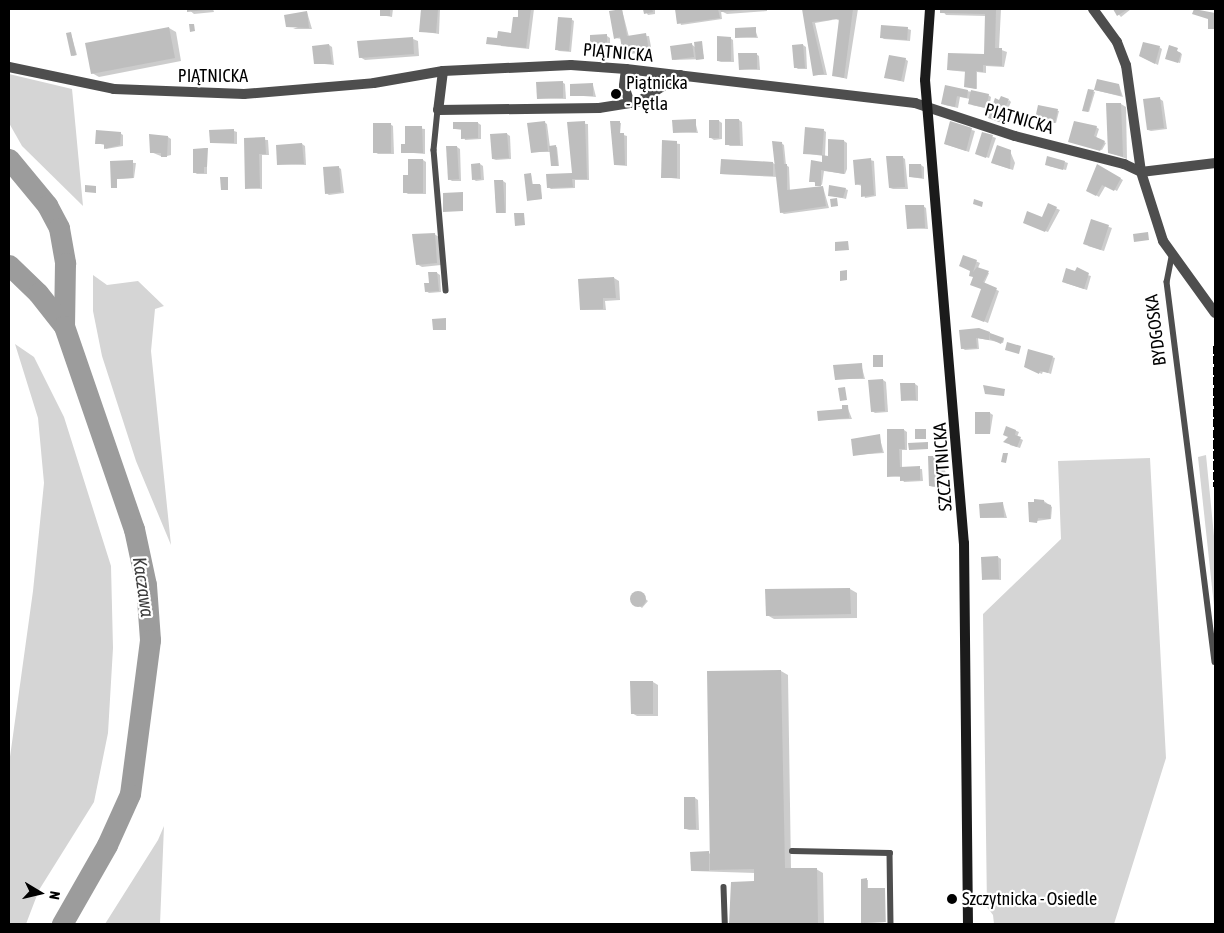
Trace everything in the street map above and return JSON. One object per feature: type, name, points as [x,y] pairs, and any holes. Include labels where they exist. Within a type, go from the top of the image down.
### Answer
[{"type":"street","name":"SZCZYTNICKA","points":[[930,9],[925,80],[926,107],[962,491],[968,924]]},
{"type":"street","points":[[1093,9],[1117,42],[1126,65],[1141,172],[1163,241],[1172,257],[1215,314]]},
{"type":"street","name":"PIĄTNICKA","points":[[9,67],[114,89],[244,94],[374,83],[443,71],[571,65],[626,69],[915,103],[1014,136],[1124,164],[1141,172],[1215,163]]},
{"type":"street","points":[[626,69],[624,86],[630,103]]},
{"type":"street","points":[[443,71],[438,110],[599,108],[630,103],[648,97],[680,76]]},
{"type":"lane","points":[[438,110],[435,159],[446,290]]},
{"type":"lane","name":"BYDGOSKA","points":[[1172,257],[1167,282],[1215,662]]},
{"type":"lane","points":[[792,851],[890,853],[891,924]]},
{"type":"lane","points":[[724,888],[725,924]]},
{"type":"shaded area","points":[[9,74],[72,89],[83,206],[22,146],[9,123]]},
{"type":"shaded area","points":[[93,275],[107,285],[138,281],[164,306],[155,309],[151,351],[171,545],[136,461],[102,356],[93,311]]},
{"type":"shaded area","points":[[15,344],[34,357],[64,417],[111,566],[113,648],[108,733],[94,802],[39,890],[26,924],[9,924],[9,764],[33,591],[44,483],[38,418]]},
{"type":"shaded area","points":[[1206,455],[1215,546],[1215,615],[1198,457]]},
{"type":"shaded area","points":[[1150,458],[1166,758],[1114,924],[994,924],[993,915],[987,907],[983,614],[1061,539],[1058,461]]},
{"type":"shaded area","points":[[164,826],[160,924],[105,924],[158,840]]},
{"type":"building","points":[[187,9],[206,9],[206,10],[187,12]]},
{"type":"building","points":[[380,9],[390,9],[390,16],[380,16]]},
{"type":"building","points":[[421,9],[438,9],[436,33],[419,32]]},
{"type":"building","points":[[518,9],[531,9],[526,48],[486,44],[487,37],[497,38],[498,31],[511,33],[513,17],[518,17]]},
{"type":"building","points":[[622,9],[627,36],[646,33],[649,51],[623,55],[620,37],[614,39],[609,11]]},
{"type":"building","points":[[643,9],[652,9],[653,12],[644,14]]},
{"type":"building","points":[[675,9],[718,9],[720,18],[677,24]]},
{"type":"building","points":[[720,9],[743,9],[743,10],[721,12]]},
{"type":"building","points":[[802,9],[853,9],[844,78],[832,76],[839,19],[812,22],[824,74],[813,76]]},
{"type":"building","points":[[940,9],[996,9],[995,48],[1002,48],[1002,66],[983,65],[983,72],[976,71],[976,89],[964,87],[965,71],[947,70],[948,53],[984,54],[985,14],[940,13]]},
{"type":"building","points":[[1113,9],[1128,9],[1117,16]]},
{"type":"building","points":[[1194,9],[1215,13],[1215,29],[1208,29],[1208,19],[1192,14]]},
{"type":"building","points":[[307,11],[309,28],[286,27],[284,15]]},
{"type":"building","points":[[558,17],[572,18],[569,51],[555,50]]},
{"type":"building","points":[[189,24],[194,24],[195,31],[190,32]]},
{"type":"building","points":[[881,25],[908,27],[907,40],[880,38]]},
{"type":"building","points":[[169,27],[175,58],[91,74],[85,43]]},
{"type":"building","points":[[756,27],[756,37],[735,38],[735,28]]},
{"type":"building","points":[[71,32],[76,55],[71,56],[66,33]]},
{"type":"building","points":[[607,34],[607,49],[590,50],[590,35]]},
{"type":"building","points":[[717,36],[731,37],[731,61],[717,61]]},
{"type":"building","points":[[413,37],[414,54],[359,58],[357,41]]},
{"type":"building","points":[[702,41],[704,59],[696,60],[694,42]]},
{"type":"building","points":[[1143,42],[1160,46],[1155,64],[1139,56]]},
{"type":"building","points":[[692,43],[694,57],[672,60],[670,46]]},
{"type":"building","points":[[329,44],[332,64],[314,64],[312,46]]},
{"type":"building","points":[[803,44],[805,68],[794,68],[792,45]]},
{"type":"building","points":[[1169,45],[1178,48],[1177,51],[1181,53],[1178,63],[1165,59]]},
{"type":"building","points":[[738,53],[757,53],[757,69],[739,70]]},
{"type":"building","points":[[889,55],[906,58],[901,81],[884,78]]},
{"type":"building","points":[[1097,79],[1119,84],[1121,96],[1094,90]]},
{"type":"building","points":[[563,81],[563,98],[537,99],[536,82]]},
{"type":"building","points":[[593,83],[593,96],[570,96],[570,84]]},
{"type":"building","points":[[945,85],[968,90],[967,98],[957,96],[955,107],[941,104]]},
{"type":"building","points":[[1088,89],[1094,90],[1088,112],[1082,111]]},
{"type":"building","points":[[971,90],[989,94],[986,108],[968,104]]},
{"type":"building","points":[[1001,96],[1009,99],[999,122],[988,118],[995,98],[999,100]]},
{"type":"building","points":[[1160,97],[1164,128],[1147,130],[1143,99]]},
{"type":"building","points":[[1106,103],[1121,103],[1123,157],[1108,153]]},
{"type":"building","points":[[1038,105],[1058,109],[1055,123],[1035,119]]},
{"type":"building","points":[[696,119],[696,132],[673,133],[672,120]]},
{"type":"building","points":[[725,119],[739,119],[740,145],[725,145]]},
{"type":"building","points":[[709,120],[719,120],[719,138],[709,138]]},
{"type":"building","points":[[545,121],[548,151],[531,153],[527,123]]},
{"type":"building","points":[[585,121],[587,179],[572,179],[573,187],[547,188],[546,174],[572,173],[567,122]]},
{"type":"building","points":[[610,121],[620,121],[620,133],[624,133],[625,165],[614,165]]},
{"type":"building","points":[[950,121],[972,128],[966,151],[944,144]]},
{"type":"building","points":[[1074,121],[1097,126],[1094,136],[1105,141],[1100,151],[1068,142]]},
{"type":"building","points":[[453,122],[478,122],[478,138],[461,139],[461,129],[453,129]]},
{"type":"building","points":[[373,123],[391,123],[391,153],[373,153]]},
{"type":"building","points":[[405,126],[422,126],[423,153],[401,153],[401,144],[405,144]]},
{"type":"building","points":[[805,127],[824,129],[822,155],[803,154]]},
{"type":"building","points":[[234,129],[234,143],[210,143],[209,130]]},
{"type":"building","points":[[96,130],[121,132],[120,145],[104,149],[104,144],[95,144]]},
{"type":"building","points":[[982,132],[993,135],[986,158],[975,154]]},
{"type":"building","points":[[507,133],[509,158],[492,159],[490,134]]},
{"type":"building","points":[[149,134],[168,136],[167,157],[161,157],[161,153],[150,153]]},
{"type":"building","points":[[265,137],[266,154],[259,154],[260,188],[245,189],[244,138]]},
{"type":"building","points":[[828,139],[844,140],[844,174],[821,170],[821,186],[815,186],[815,182],[809,182],[811,160],[822,162],[822,155],[828,156]]},
{"type":"building","points":[[662,140],[677,141],[677,178],[661,178]]},
{"type":"building","points":[[772,141],[782,142],[784,164],[787,164],[787,190],[823,186],[826,206],[780,213]]},
{"type":"building","points":[[302,143],[304,164],[277,165],[276,145]]},
{"type":"building","points":[[556,145],[558,166],[551,166],[549,146]]},
{"type":"building","points":[[997,145],[1011,150],[1010,169],[991,163]]},
{"type":"building","points":[[446,146],[457,146],[459,179],[448,180]]},
{"type":"building","points":[[208,148],[207,167],[204,167],[204,173],[193,173],[193,149]]},
{"type":"building","points":[[886,156],[903,156],[905,187],[889,188]]},
{"type":"building","points":[[1047,156],[1065,161],[1063,170],[1045,165]]},
{"type":"building","points":[[871,158],[874,195],[861,197],[861,184],[855,185],[853,160]]},
{"type":"building","points":[[408,159],[423,159],[423,193],[403,193],[403,175],[408,175]]},
{"type":"building","points":[[721,159],[773,162],[773,176],[720,174]]},
{"type":"building","points":[[133,160],[133,178],[117,179],[117,188],[111,188],[110,161]]},
{"type":"building","points":[[480,163],[481,179],[472,180],[471,164]]},
{"type":"building","points":[[909,164],[921,164],[922,178],[909,177]]},
{"type":"building","points":[[1097,164],[1121,178],[1114,191],[1102,185],[1096,196],[1086,191]]},
{"type":"building","points":[[339,166],[341,192],[325,194],[323,167]]},
{"type":"building","points":[[531,173],[532,184],[540,184],[542,199],[527,201],[524,174]]},
{"type":"building","points":[[220,177],[228,177],[228,190],[221,190]]},
{"type":"building","points":[[494,180],[503,180],[505,213],[496,213]]},
{"type":"building","points":[[85,185],[96,186],[96,193],[85,192]]},
{"type":"building","points":[[829,185],[846,188],[843,198],[828,196]]},
{"type":"building","points":[[463,192],[463,211],[443,212],[443,193]]},
{"type":"building","points":[[837,198],[838,206],[831,207],[830,199]]},
{"type":"building","points":[[974,199],[983,202],[982,207],[973,204]]},
{"type":"building","points":[[1048,203],[1057,207],[1045,232],[1023,223],[1027,211],[1042,217]]},
{"type":"building","points":[[905,205],[924,205],[925,228],[907,229]]},
{"type":"building","points":[[514,213],[524,213],[525,225],[515,226]]},
{"type":"building","points":[[1091,219],[1109,225],[1101,250],[1083,244]]},
{"type":"building","points":[[1148,232],[1149,240],[1134,242],[1133,234]]},
{"type":"building","points":[[435,233],[437,263],[416,265],[412,234]]},
{"type":"building","points":[[848,241],[849,250],[835,251],[835,242]]},
{"type":"building","points":[[963,255],[977,260],[973,272],[977,267],[989,271],[983,282],[997,288],[984,322],[971,317],[981,289],[970,285],[973,277],[969,276],[970,271],[959,266]]},
{"type":"building","points":[[1077,267],[1089,273],[1084,289],[1062,282],[1066,268],[1075,271]]},
{"type":"building","points":[[847,270],[847,280],[840,281],[840,271]]},
{"type":"building","points":[[428,272],[437,272],[439,291],[425,292],[424,283],[429,283]]},
{"type":"building","points":[[614,277],[616,298],[603,298],[603,309],[580,310],[578,279]]},
{"type":"building","points":[[446,318],[446,330],[433,330],[432,319]]},
{"type":"building","points":[[979,328],[990,332],[989,340],[976,338],[977,348],[961,349],[959,330]]},
{"type":"building","points":[[990,333],[1004,338],[1001,344],[990,339]]},
{"type":"building","points":[[1007,342],[1021,346],[1019,354],[1005,350]]},
{"type":"building","points":[[1028,349],[1053,356],[1048,373],[1040,371],[1039,374],[1024,367]]},
{"type":"building","points":[[873,355],[883,355],[883,367],[873,367]]},
{"type":"building","points":[[862,363],[863,378],[835,380],[833,365]]},
{"type":"building","points":[[883,379],[885,411],[871,412],[868,380]]},
{"type":"building","points":[[900,383],[915,383],[916,400],[901,401]]},
{"type":"building","points":[[983,385],[1005,389],[1004,396],[985,394]]},
{"type":"building","points":[[845,387],[847,400],[840,401],[838,388]]},
{"type":"building","points":[[842,405],[848,405],[849,418],[818,421],[817,411],[842,409]]},
{"type":"building","points":[[975,412],[990,412],[990,434],[975,434]]},
{"type":"building","points":[[1006,426],[1016,430],[1015,435],[1021,437],[1017,447],[1003,442],[1008,437],[1003,435]]},
{"type":"building","points":[[887,429],[904,429],[905,449],[899,449],[900,467],[920,466],[920,480],[900,481],[900,476],[887,477]]},
{"type":"building","points":[[915,429],[926,429],[926,439],[915,439]]},
{"type":"building","points":[[880,434],[882,452],[853,456],[851,439]]},
{"type":"building","points":[[928,442],[928,449],[909,450],[908,443]]},
{"type":"building","points":[[1003,453],[1008,453],[1006,463],[1001,462]]},
{"type":"building","points":[[928,456],[939,456],[939,468],[943,467],[943,472],[939,472],[940,486],[929,486]]},
{"type":"building","points":[[1034,499],[1044,500],[1044,503],[1051,505],[1050,519],[1038,518],[1037,523],[1029,522],[1028,502],[1034,502]]},
{"type":"building","points":[[1003,502],[1004,517],[980,518],[979,504]]},
{"type":"building","points":[[998,556],[999,579],[982,580],[981,557]]},
{"type":"building","points":[[850,588],[851,614],[766,616],[765,589]]},
{"type":"building","points":[[638,591],[644,593],[646,599],[644,605],[638,607],[632,605],[630,599],[632,593]]},
{"type":"building","points":[[781,670],[785,868],[817,868],[818,924],[729,924],[731,882],[754,881],[754,869],[710,870],[707,671]]},
{"type":"building","points":[[630,681],[653,681],[653,714],[631,714]]},
{"type":"building","points":[[684,797],[695,797],[696,829],[684,829]]},
{"type":"building","points":[[709,851],[709,871],[691,871],[690,852]]},
{"type":"building","points":[[867,878],[867,888],[885,888],[885,922],[861,923],[861,879]]},
{"type":"waterway","points":[[9,159],[47,205],[59,228],[65,263],[64,326]]},
{"type":"waterway","name":"Kaczawa","points":[[9,265],[38,293],[64,326],[134,529],[146,585],[150,640],[130,794],[107,845],[62,924]]},
{"type":"railway","points":[[1215,346],[1215,487]]},
{"type":"place","name":"Piątnicka - Pętla","points":[[616,94]]},
{"type":"place","name":"Szczytnicka - Osiedle","points":[[952,899]]}]
